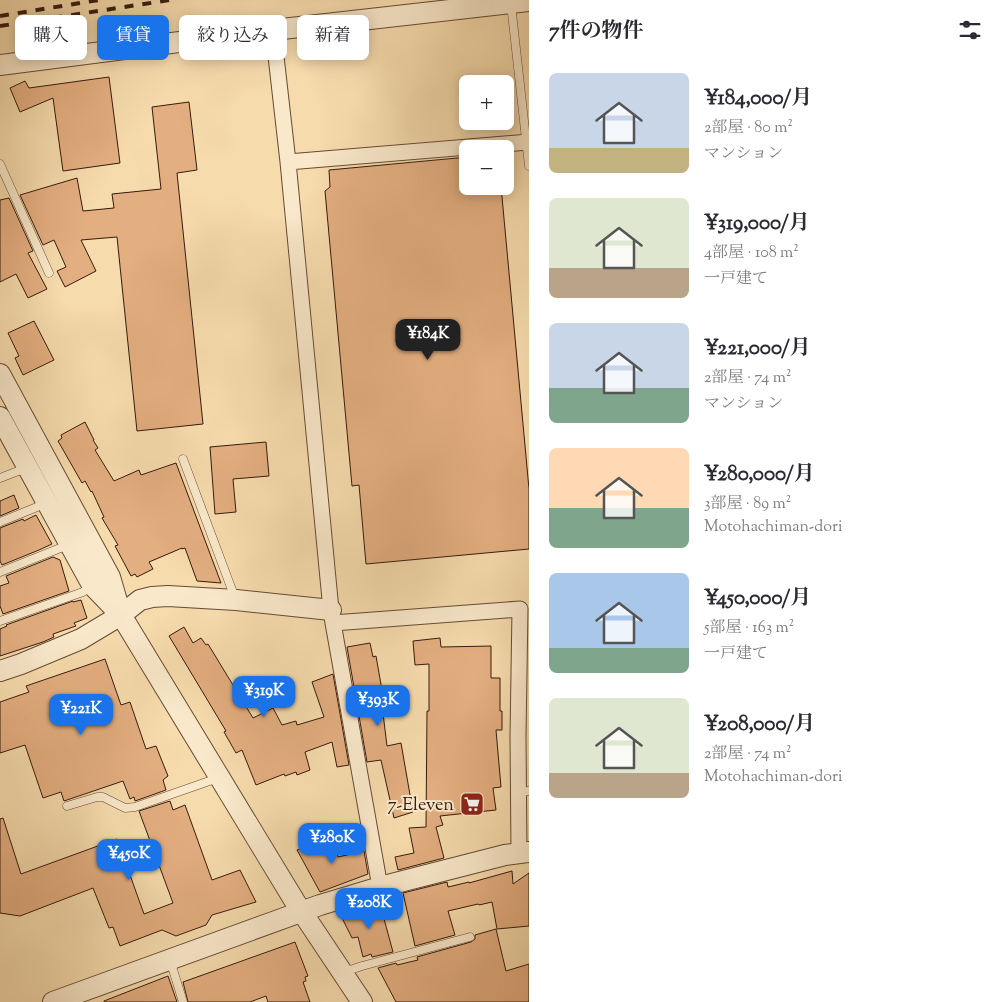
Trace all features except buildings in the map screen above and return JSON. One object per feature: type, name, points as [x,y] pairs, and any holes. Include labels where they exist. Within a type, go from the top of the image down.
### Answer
[{"type":"street","points":[[287,28],[520,2]]},
{"type":"street","points":[[0,65],[179,42]]},
{"type":"street","points":[[276,60],[332,616],[380,886]]},
{"type":"street","points":[[288,162],[528,142]]},
{"type":"street","points":[[0,374],[110,577],[121,615]]},
{"type":"street","points":[[2,426],[28,468],[92,585],[121,615],[302,912],[362,1002]]},
{"type":"street","points":[[0,671],[81,639],[121,615],[140,600],[152,597],[168,596],[236,600],[332,616],[520,609],[518,736],[524,792],[524,852],[380,886],[302,912],[53,1002]]},
{"type":"lane","points":[[520,2],[529,166]]},
{"type":"lane","points":[[0,164],[49,273]]},
{"type":"lane","points":[[183,459],[236,600]]},
{"type":"lane","points":[[0,478],[28,468]]},
{"type":"lane","points":[[0,522],[37,508],[47,502]]},
{"type":"lane","points":[[0,572],[70,545]]},
{"type":"lane","points":[[0,622],[83,592],[92,585]]},
{"type":"lane","points":[[67,806],[103,797],[125,808],[135,807],[220,777]]},
{"type":"lane","points":[[343,973],[362,966],[470,937]]},
{"type":"lane","points":[[170,960],[183,1002]]},
{"type":"railway","points":[[0,16],[99,0]]},
{"type":"railway","points":[[0,26],[170,0]]},
{"type":"place","name":"7-Eleven","points":[[472,804]]}]
